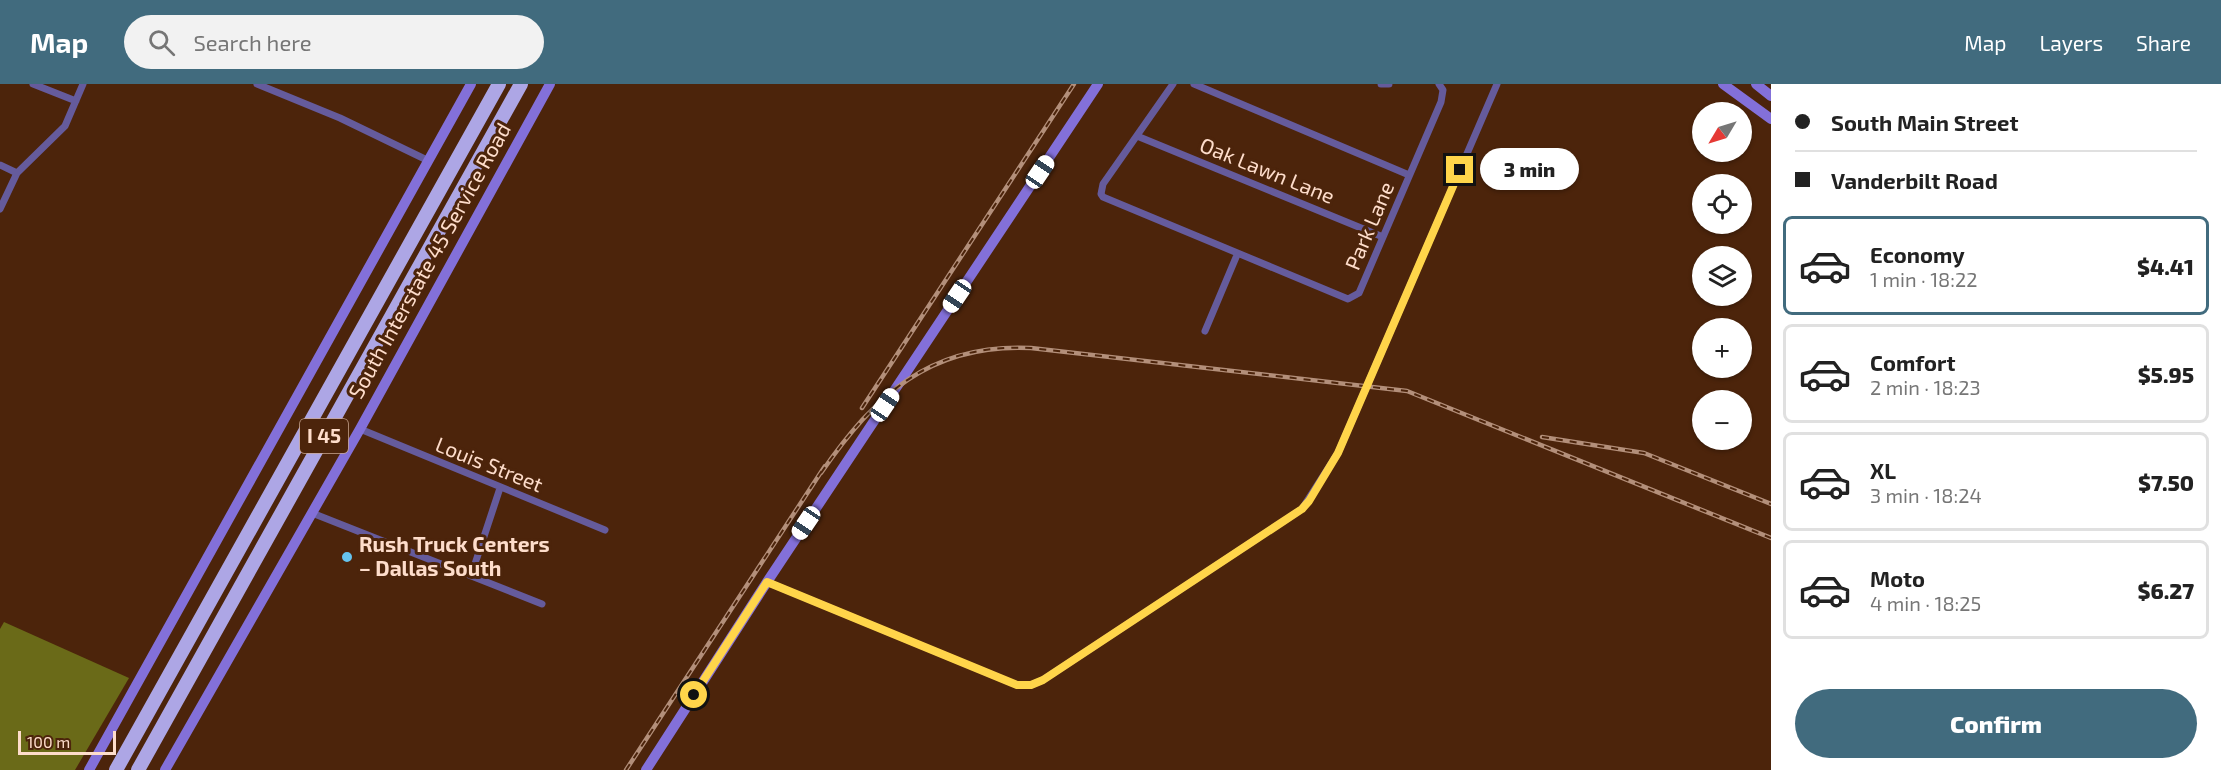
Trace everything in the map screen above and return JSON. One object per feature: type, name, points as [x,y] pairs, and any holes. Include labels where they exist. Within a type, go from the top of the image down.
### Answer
[{"type":"highway","name":"I 45","points":[[116,770],[499,84]]},
{"type":"highway","name":"I 45","points":[[138,770],[521,84]]},
{"type":"highway","points":[[513,99],[527,91],[531,84]]},
{"type":"highway","points":[[108,770],[132,741]]},
{"type":"main road","points":[[89,770],[471,84]]},
{"type":"main road","name":"South Interstate 45 Service Road","points":[[165,770],[360,429],[550,84]]},
{"type":"main road","points":[[646,770],[767,582],[1098,84]]},
{"type":"main road","points":[[1723,84],[1748,102],[1755,84],[1771,96]]},
{"type":"main road","points":[[1752,105],[1771,119]]},
{"type":"street","points":[[33,84],[76,101]]},
{"type":"street","points":[[0,209],[17,173],[59,135],[84,84]]},
{"type":"street","points":[[257,84],[340,118],[429,160]]},
{"type":"street","name":"Park Lane","points":[[1173,84],[1103,184],[1101,194],[1103,197],[1237,255],[1340,296],[1354,298],[1359,293],[1441,102],[1443,90],[1439,84]]},
{"type":"street","points":[[1194,84],[1409,175]]},
{"type":"street","points":[[1381,84],[1389,84]]},
{"type":"street","points":[[767,582],[1017,685],[1031,685],[1043,680],[1302,509],[1338,453],[1497,84]]},
{"type":"street","name":"Oak Lawn Lane","points":[[1137,136],[1383,237]]},
{"type":"street","points":[[0,165],[17,173]]},
{"type":"street","points":[[1205,331],[1237,255]]},
{"type":"street","name":"Louis Street","points":[[360,429],[605,530]]},
{"type":"street","points":[[471,576],[500,488]]},
{"type":"street","points":[[312,513],[542,604]]},
{"type":"shaded area","points":[[4,622],[129,678],[75,770],[0,770],[0,629]]},
{"type":"railway","points":[[862,408],[1074,84]]},
{"type":"railway","points":[[821,473],[862,420],[908,379],[934,365],[963,354],[995,349],[1031,348],[1407,391],[1771,538]]},
{"type":"railway","points":[[1542,437],[1644,453],[1771,504]]},
{"type":"railway","points":[[626,770],[825,466]]},
{"type":"place","name":"Rush Truck Centers – Dallas South","points":[[347,557]]},
{"type":"route","points":[[694,695],[767,582],[1017,685],[1031,685],[1043,680],[1302,509],[1338,453],[1460,170]]}]
